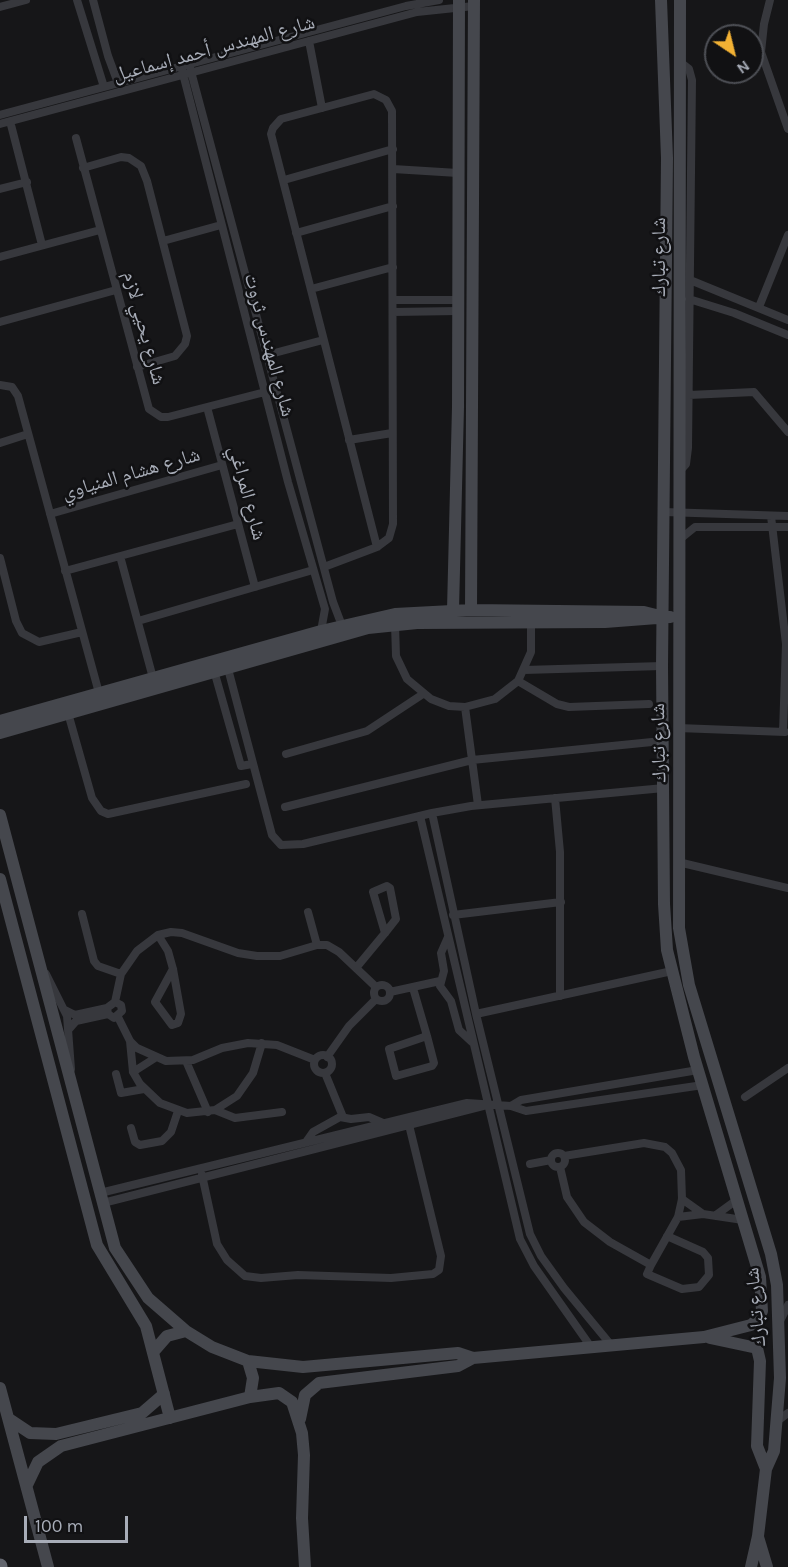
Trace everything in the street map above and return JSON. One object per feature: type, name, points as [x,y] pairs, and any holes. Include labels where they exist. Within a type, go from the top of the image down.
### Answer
[{"type":"street","points":[[0,7],[26,0]]},
{"type":"street","points":[[77,0],[104,87]]},
{"type":"street","points":[[93,0],[118,83]]},
{"type":"street","name":"شارع المهندس أحمد إسماعيل","points":[[0,124],[186,69],[439,0]]},
{"type":"street","name":"شارع تبارك","points":[[661,0],[667,158],[662,666],[664,904],[667,950],[702,1085],[760,1277],[762,1311],[751,1325],[704,1337]]},
{"type":"street","name":"شارع تبارك","points":[[680,0],[679,513],[677,543],[679,928],[682,958],[773,1262],[780,1322],[780,1378],[773,1455],[766,1470],[758,1536],[750,1567]]},
{"type":"street","points":[[770,0],[764,24],[761,52],[788,129]]},
{"type":"street","points":[[453,610],[458,305],[459,3]]},
{"type":"street","name":"شارع المهندس أحمد إسماعيل","points":[[0,115],[118,83],[309,41],[417,12],[459,3],[474,3]]},
{"type":"street","points":[[471,610],[474,3]]},
{"type":"street","points":[[309,41],[322,108]]},
{"type":"street","points":[[678,474],[687,459],[692,80],[689,69],[680,62]]},
{"type":"street","name":"شارع المهندس ثروت","points":[[186,69],[221,225],[325,609],[321,631]]},
{"type":"street","name":"شارع المهندس ثروت","points":[[186,69],[335,607],[344,629]]},
{"type":"street","points":[[324,567],[376,547],[389,538],[393,524],[392,111],[380,96],[374,94],[281,119],[273,128],[272,140],[376,547]]},
{"type":"street","points":[[10,121],[42,245]]},
{"type":"street","name":"شارع يحيي لازم","points":[[76,138],[149,409],[154,415],[168,417],[265,392]]},
{"type":"street","points":[[284,180],[393,149]]},
{"type":"street","points":[[83,168],[121,157],[136,161],[141,166],[163,241],[185,327],[185,344],[175,356],[137,367]]},
{"type":"street","points":[[393,169],[458,173]]},
{"type":"street","points":[[0,189],[27,182]]},
{"type":"street","points":[[296,233],[393,206]]},
{"type":"street","points":[[458,215],[473,215]]},
{"type":"street","points":[[163,241],[221,225]]},
{"type":"street","points":[[0,257],[100,230]]},
{"type":"street","points":[[759,308],[788,235]]},
{"type":"street","points":[[310,289],[393,267]]},
{"type":"street","points":[[690,280],[786,319],[778,330]]},
{"type":"street","points":[[0,322],[116,290]]},
{"type":"street","points":[[689,299],[788,335]]},
{"type":"street","points":[[393,300],[458,305]]},
{"type":"street","points":[[393,312],[458,305]]},
{"type":"street","points":[[267,355],[323,340]]},
{"type":"street","points":[[261,377],[272,374]]},
{"type":"street","points":[[0,384],[6,384],[16,391],[99,693]]},
{"type":"street","points":[[689,395],[754,392],[771,409],[788,432]]},
{"type":"street","name":"شارع المراغي","points":[[207,407],[255,587]]},
{"type":"street","points":[[349,441],[392,433]]},
{"type":"street","points":[[0,443],[28,434]]},
{"type":"street","name":"شارع هشام المنياوي","points":[[50,514],[222,465]]},
{"type":"street","points":[[664,512],[788,516]]},
{"type":"street","points":[[678,728],[785,732],[787,644],[771,516]]},
{"type":"street","points":[[65,571],[238,524]]},
{"type":"street","points":[[677,543],[687,531],[695,527],[788,527]]},
{"type":"street","points":[[120,556],[153,678]]},
{"type":"street","points":[[0,558],[16,621],[22,633],[39,642],[82,632]]},
{"type":"street","points":[[138,621],[313,570]]},
{"type":"street","points":[[325,609],[335,607]]},
{"type":"street","points":[[0,721],[153,678],[220,665],[395,614],[471,610],[644,612],[663,617]]},
{"type":"street","points":[[0,733],[220,665],[321,631],[395,624],[646,621],[677,617]]},
{"type":"street","points":[[395,624],[393,640],[399,663],[407,679],[423,694],[449,706],[465,707],[495,699],[518,681],[531,652],[531,621]]},
{"type":"street","points":[[220,665],[272,835],[280,845],[303,844],[432,813],[478,805],[492,809],[555,798],[664,788]]},
{"type":"street","points":[[220,665],[241,766],[252,764]]},
{"type":"street","points":[[524,670],[662,666]]},
{"type":"street","points":[[518,681],[557,704],[569,706],[649,704]]},
{"type":"street","points":[[286,754],[367,731],[423,694]]},
{"type":"street","points":[[662,704],[677,704]]},
{"type":"street","points":[[465,707],[478,805]]},
{"type":"street","points":[[68,713],[92,798],[100,811],[108,814],[246,784]]},
{"type":"street","points":[[285,807],[472,760],[662,741]]},
{"type":"street","points":[[555,798],[560,852],[560,996]]},
{"type":"street","points":[[432,813],[472,998],[533,1241],[564,1288],[611,1345]]},
{"type":"street","points":[[0,815],[115,1248],[140,1289],[162,1313],[186,1331],[212,1347],[248,1360],[303,1368],[458,1353],[473,1358]]},
{"type":"street","points":[[420,816],[487,1105],[526,1252],[591,1347]]},
{"type":"street","points":[[678,862],[788,888]]},
{"type":"street","points":[[19,885],[1,885],[94,1236],[106,1264],[142,1317],[154,1351],[170,1418]]},
{"type":"street","points":[[356,968],[385,933],[397,916],[390,888],[387,886],[373,892],[385,933]]},
{"type":"street","points":[[453,915],[561,902]]},
{"type":"street","points":[[308,912],[317,945]]},
{"type":"street","points":[[82,914],[94,961],[98,966],[121,974]]},
{"type":"street","points":[[69,1029],[76,1021],[108,1011],[115,1002],[121,974],[137,951],[158,935],[182,933],[238,953],[268,957],[291,954],[317,945],[333,948],[376,987],[386,986],[390,992]]},
{"type":"street","points":[[158,935],[166,945],[173,969],[181,1017],[178,1023],[172,1025],[155,1002],[173,969]]},
{"type":"street","points":[[447,936],[441,954],[444,974],[440,981],[442,990],[451,1001],[459,1030],[472,1042]]},
{"type":"street","points":[[38,961],[65,1010],[69,1029],[70,1085]]},
{"type":"street","points":[[476,1014],[672,971]]},
{"type":"street","points":[[376,999],[385,1000],[390,992],[440,981]]},
{"type":"street","points":[[423,986],[442,990]]},
{"type":"street","points":[[376,987],[374,993],[376,999]]},
{"type":"street","points":[[413,988],[427,1036],[434,1065],[396,1076],[389,1049],[427,1036]]},
{"type":"street","points":[[678,995],[692,992]]},
{"type":"street","points":[[462,1000],[472,998]]},
{"type":"street","points":[[327,1057],[349,1026],[376,999]]},
{"type":"street","points":[[115,1002],[123,1009],[118,1017]]},
{"type":"street","points":[[65,1010],[75,1015],[108,1011],[118,1017],[130,1041],[133,1072],[144,1089],[160,1104],[178,1111],[211,1111],[235,1118],[282,1112]]},
{"type":"street","points":[[130,1041],[155,1058],[186,1061],[235,1045],[262,1043],[290,1049],[315,1060]]},
{"type":"street","points":[[211,1111],[237,1096],[247,1084],[262,1043]]},
{"type":"street","points":[[694,1056],[710,1052]]},
{"type":"street","points":[[315,1060],[322,1056],[327,1057]]},
{"type":"street","points":[[325,1073],[331,1065],[327,1057]]},
{"type":"street","points":[[133,1072],[155,1058]]},
{"type":"street","points":[[315,1060],[315,1069],[325,1073],[339,1118]]},
{"type":"street","points":[[186,1061],[211,1111]]},
{"type":"street","points":[[745,1097],[788,1068]]},
{"type":"street","points":[[511,1106],[521,1100],[698,1070]]},
{"type":"street","points":[[116,1074],[121,1093],[144,1089]]},
{"type":"street","points":[[101,1198],[306,1142],[467,1103],[511,1106],[526,1111],[702,1085]]},
{"type":"street","points":[[579,1090],[582,1102]]},
{"type":"street","points":[[176,1179],[202,1175],[487,1105]]},
{"type":"street","points":[[131,1128],[137,1144],[162,1141],[171,1132],[178,1111]]},
{"type":"street","points":[[306,1142],[313,1132],[330,1125],[339,1118],[369,1117],[383,1123]]},
{"type":"street","points":[[202,1175],[218,1244],[236,1271],[245,1275],[261,1278],[298,1275],[391,1278],[433,1274],[441,1263],[441,1256],[409,1125]]},
{"type":"street","points":[[721,1145],[736,1141]]},
{"type":"street","points":[[530,1164],[551,1160],[555,1154],[564,1156],[611,1146],[656,1143],[672,1152],[677,1160],[683,1180],[682,1198],[678,1217],[667,1236],[651,1264],[648,1275],[682,1289],[699,1287],[705,1282],[710,1266],[703,1252],[667,1236]]},
{"type":"street","points":[[560,1167],[565,1161],[564,1156]]},
{"type":"street","points":[[551,1160],[554,1165],[560,1167]]},
{"type":"street","points":[[560,1167],[567,1197],[584,1222],[610,1242],[651,1264]]},
{"type":"street","points":[[682,1198],[703,1214]]},
{"type":"street","points":[[716,1215],[738,1198]]},
{"type":"street","points":[[678,1217],[703,1214],[743,1221]]},
{"type":"street","points":[[129,1298],[140,1289]]},
{"type":"street","points":[[780,1322],[788,1305]]},
{"type":"street","points":[[154,1351],[167,1336],[186,1331]]},
{"type":"street","points":[[300,1420],[305,1395],[319,1383],[458,1366],[473,1358],[704,1337]]},
{"type":"street","name":"شارع تبارك","points":[[704,1337],[758,1348],[760,1361],[757,1446],[766,1470]]},
{"type":"street","points":[[248,1360],[253,1378],[250,1397]]},
{"type":"street","points":[[0,1388],[48,1567]]},
{"type":"street","points":[[27,1485],[38,1462],[55,1449],[250,1397],[273,1392],[284,1395],[292,1402],[300,1420],[304,1455],[302,1518],[305,1567]]},
{"type":"street","points":[[8,1417],[15,1425],[30,1433],[56,1434],[142,1413],[164,1394]]},
{"type":"street","points":[[776,1422],[788,1413]]},
{"type":"street","name":"شارع تبارك","points":[[758,1536],[767,1567]]}]
